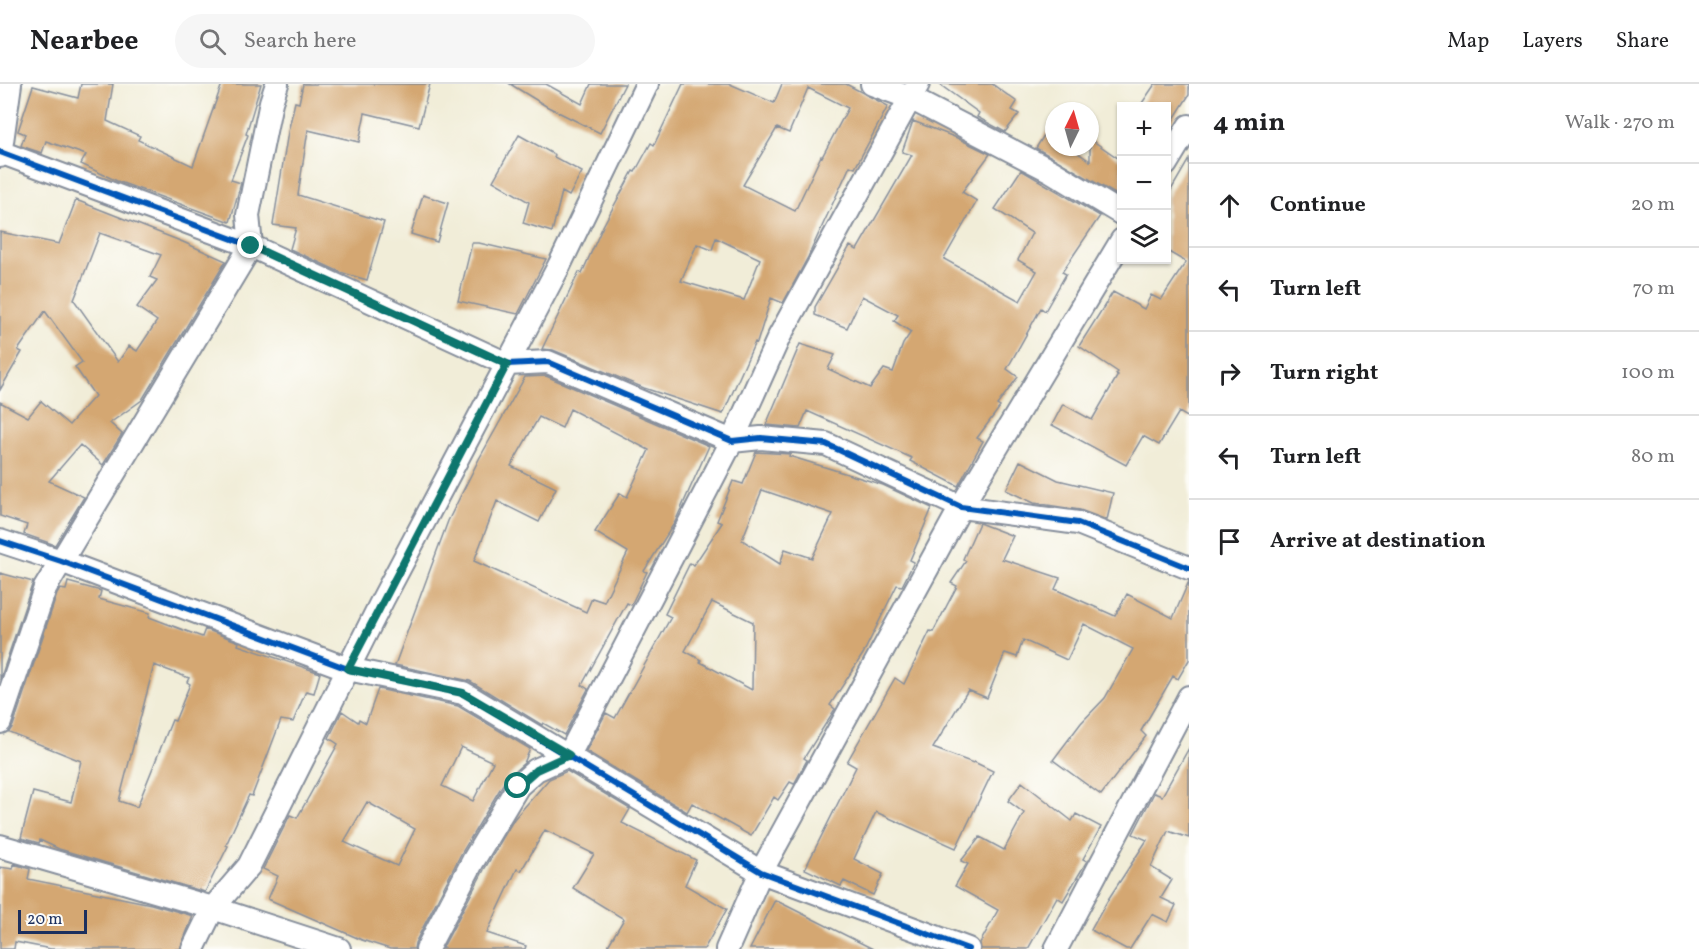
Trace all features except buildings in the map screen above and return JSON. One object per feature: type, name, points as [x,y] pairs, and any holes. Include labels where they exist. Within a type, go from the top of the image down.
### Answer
[{"type":"street","points":[[10,84],[0,154],[251,246],[507,364],[548,362],[732,441],[760,438],[826,444],[961,507],[1078,523],[1189,568]]},
{"type":"street","points":[[0,722],[45,588],[251,246],[248,215],[271,102],[277,84]]},
{"type":"street","points":[[193,949],[213,908],[249,866],[348,669],[559,266],[647,84]]},
{"type":"street","points":[[872,84],[914,91],[1117,211]]},
{"type":"street","points":[[428,949],[473,861],[518,786],[536,770],[569,755],[732,441],[779,337],[914,91]]},
{"type":"street","points":[[1171,157],[1189,126]]},
{"type":"street","points":[[727,949],[761,872],[961,507],[1117,248]]},
{"type":"street","points":[[0,541],[61,561],[348,669],[463,693],[761,872],[968,949]]},
{"type":"street","points":[[1056,949],[1189,697]]},
{"type":"street","points":[[0,846],[213,908],[339,949]]},
{"type":"cycle path","points":[[0,152],[251,246],[507,364],[548,362],[732,441],[761,438],[826,444],[961,507],[1078,523],[1189,568]]},
{"type":"cycle path","points":[[0,541],[61,561],[348,669],[463,693],[761,872],[968,949]]},
{"type":"route","points":[[251,246],[507,364],[348,669],[463,693],[569,755],[536,770],[518,786]]}]
